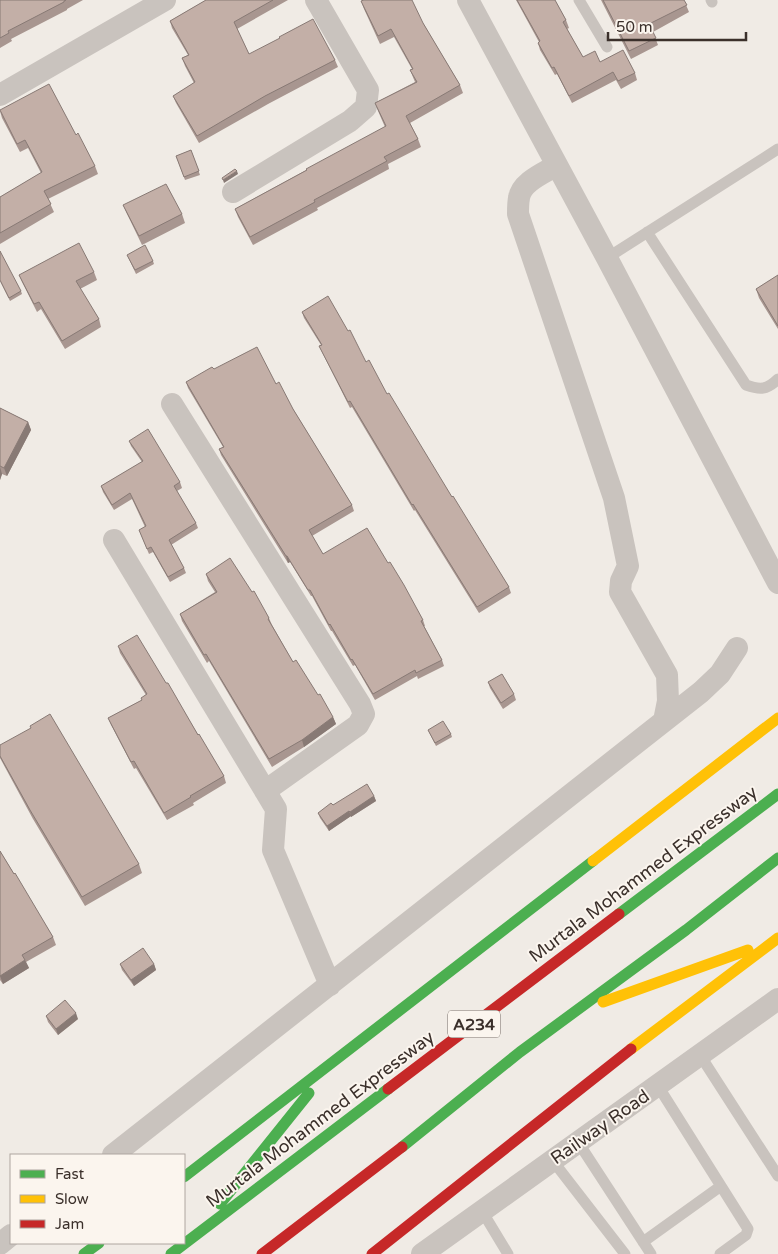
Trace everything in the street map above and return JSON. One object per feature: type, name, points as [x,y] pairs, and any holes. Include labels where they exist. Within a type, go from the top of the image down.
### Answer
[{"type":"highway","name":"Murtala Mohammed Expressway","points":[[185,1176],[778,718]]},
{"type":"highway","name":"Murtala Mohammed Expressway","points":[[185,1244],[778,794]]},
{"type":"highway","name":"A234","points":[[262,1254],[416,1136],[520,1052],[686,930],[778,858]]},
{"type":"highway","points":[[575,1012],[776,939]]},
{"type":"highway","points":[[372,1254],[584,1086],[776,939]]},
{"type":"highway","points":[[195,1236],[335,1061]]},
{"type":"highway","points":[[84,1254],[98,1244]]},
{"type":"highway","name":"Murtala Mohammed Expressway","points":[[171,1254],[184,1244]]},
{"type":"street","points":[[0,95],[165,0]]},
{"type":"street","points":[[233,192],[350,122],[366,107],[368,90],[316,0]]},
{"type":"street","points":[[468,0],[607,258],[778,583]]},
{"type":"street","points":[[557,165],[523,188],[519,197],[518,214],[614,498],[628,566],[621,581],[620,592],[667,676],[668,701],[664,722]]},
{"type":"street","points":[[172,404],[360,704],[364,714],[358,725],[265,791]]},
{"type":"street","points":[[114,540],[276,809],[273,850],[330,985]]},
{"type":"street","points":[[114,1154],[702,692],[720,674],[737,648]]},
{"type":"street","name":"Railway Road","points":[[422,1254],[778,999]]},
{"type":"street","points":[[0,1244],[10,1236]]},
{"type":"lane","points":[[579,0],[606,47]]},
{"type":"lane","points":[[607,258],[778,149]]},
{"type":"lane","points":[[647,232],[746,385],[758,389],[772,385],[778,379]]},
{"type":"lane","points":[[700,1055],[778,1176]]},
{"type":"lane","points":[[658,1086],[748,1229],[746,1235],[720,1254]]},
{"type":"lane","points":[[578,1142],[651,1254]]},
{"type":"lane","points":[[553,1160],[625,1254]]},
{"type":"lane","points":[[643,1242],[721,1186]]},
{"type":"lane","points":[[482,1211],[508,1254]]},
{"type":"building","points":[[0,0],[66,0],[8,31],[9,33],[0,38]]},
{"type":"building","points":[[206,0],[273,0],[234,22],[249,54],[313,19],[335,60],[265,96],[197,136],[173,96],[195,82],[182,58],[189,55],[170,21]]},
{"type":"building","points":[[412,0],[423,23],[460,85],[406,116],[418,139],[384,157],[387,161],[250,237],[235,209],[386,126],[375,103],[417,82],[410,70],[413,69],[391,29],[378,36],[361,1]]},
{"type":"building","points":[[517,0],[555,0],[566,20],[563,22],[583,57],[595,51],[600,62],[623,50],[635,73],[618,81],[613,72],[569,96],[554,67],[552,68],[538,43],[540,41]]},
{"type":"building","points":[[603,0],[684,0],[687,5],[649,24],[656,38],[629,51]]},
{"type":"building","points":[[49,84],[95,166],[44,191],[51,204],[0,233],[0,197],[42,172],[25,140],[17,144],[0,110]]},
{"type":"building","points":[[191,150],[199,171],[184,177],[176,156]]},
{"type":"building","points":[[235,169],[237,171],[223,180],[222,178]]},
{"type":"building","points":[[166,184],[182,214],[139,236],[123,205]]},
{"type":"building","points":[[79,243],[94,272],[76,281],[99,319],[62,341],[39,302],[34,304],[19,275]]},
{"type":"building","points":[[145,245],[153,261],[135,270],[127,255]]},
{"type":"building","points":[[0,251],[21,291],[9,298],[0,280]]},
{"type":"building","points":[[778,275],[778,326],[756,289]]},
{"type":"building","points":[[328,296],[348,331],[350,330],[366,362],[369,360],[387,394],[389,393],[509,587],[477,607],[412,505],[350,401],[348,402],[319,346],[322,345],[302,312]]},
{"type":"building","points":[[257,347],[276,384],[279,382],[293,409],[352,505],[309,530],[323,554],[367,528],[404,585],[442,660],[416,673],[415,670],[373,694],[329,625],[310,590],[308,590],[286,556],[219,449],[224,447],[186,382],[212,367],[214,369]]},
{"type":"building","points":[[0,408],[28,422],[4,468],[0,466]]},
{"type":"building","points":[[148,429],[180,482],[174,486],[196,523],[169,540],[184,568],[168,577],[151,547],[147,549],[139,530],[146,526],[130,493],[112,505],[101,486],[143,461],[129,441]]},
{"type":"building","points":[[230,558],[252,592],[254,591],[293,662],[296,660],[318,695],[320,694],[333,717],[302,740],[269,759],[180,614],[217,592],[206,574]]},
{"type":"building","points":[[137,635],[224,776],[164,813],[134,761],[131,762],[108,718],[142,700],[141,698],[147,694],[118,646]]},
{"type":"building","points":[[502,674],[514,694],[501,703],[488,682]]},
{"type":"building","points":[[50,714],[139,864],[82,897],[0,756],[0,745],[31,728],[30,726]]},
{"type":"building","points":[[443,721],[451,734],[435,743],[428,730]]},
{"type":"building","points":[[367,784],[374,796],[327,826],[318,813],[331,803],[333,805]]},
{"type":"building","points":[[0,851],[53,937],[22,955],[25,960],[0,976]]},
{"type":"building","points":[[143,948],[154,964],[131,980],[120,964]]},
{"type":"building","points":[[65,1000],[76,1013],[56,1029],[46,1016]]},
{"type":"traffic: fast","points":[[619,914],[778,794]]},
{"type":"traffic: fast","points":[[402,1147],[520,1052],[686,930],[778,858]]},
{"type":"traffic: fast","points":[[185,1176],[593,861]]},
{"type":"traffic: fast","points":[[185,1243],[388,1089]]},
{"type":"traffic: fast","points":[[220,1204],[309,1093]]},
{"type":"traffic: fast","points":[[84,1254],[98,1244]]},
{"type":"traffic: fast","points":[[171,1254],[184,1244]]},
{"type":"traffic: slow","points":[[593,861],[778,718]]},
{"type":"traffic: slow","points":[[631,1049],[778,938]]},
{"type":"traffic: slow","points":[[603,1002],[748,950]]},
{"type":"traffic: jam","points":[[388,1089],[619,914]]},
{"type":"traffic: jam","points":[[372,1254],[631,1049]]},
{"type":"traffic: jam","points":[[262,1254],[402,1147]]}]
